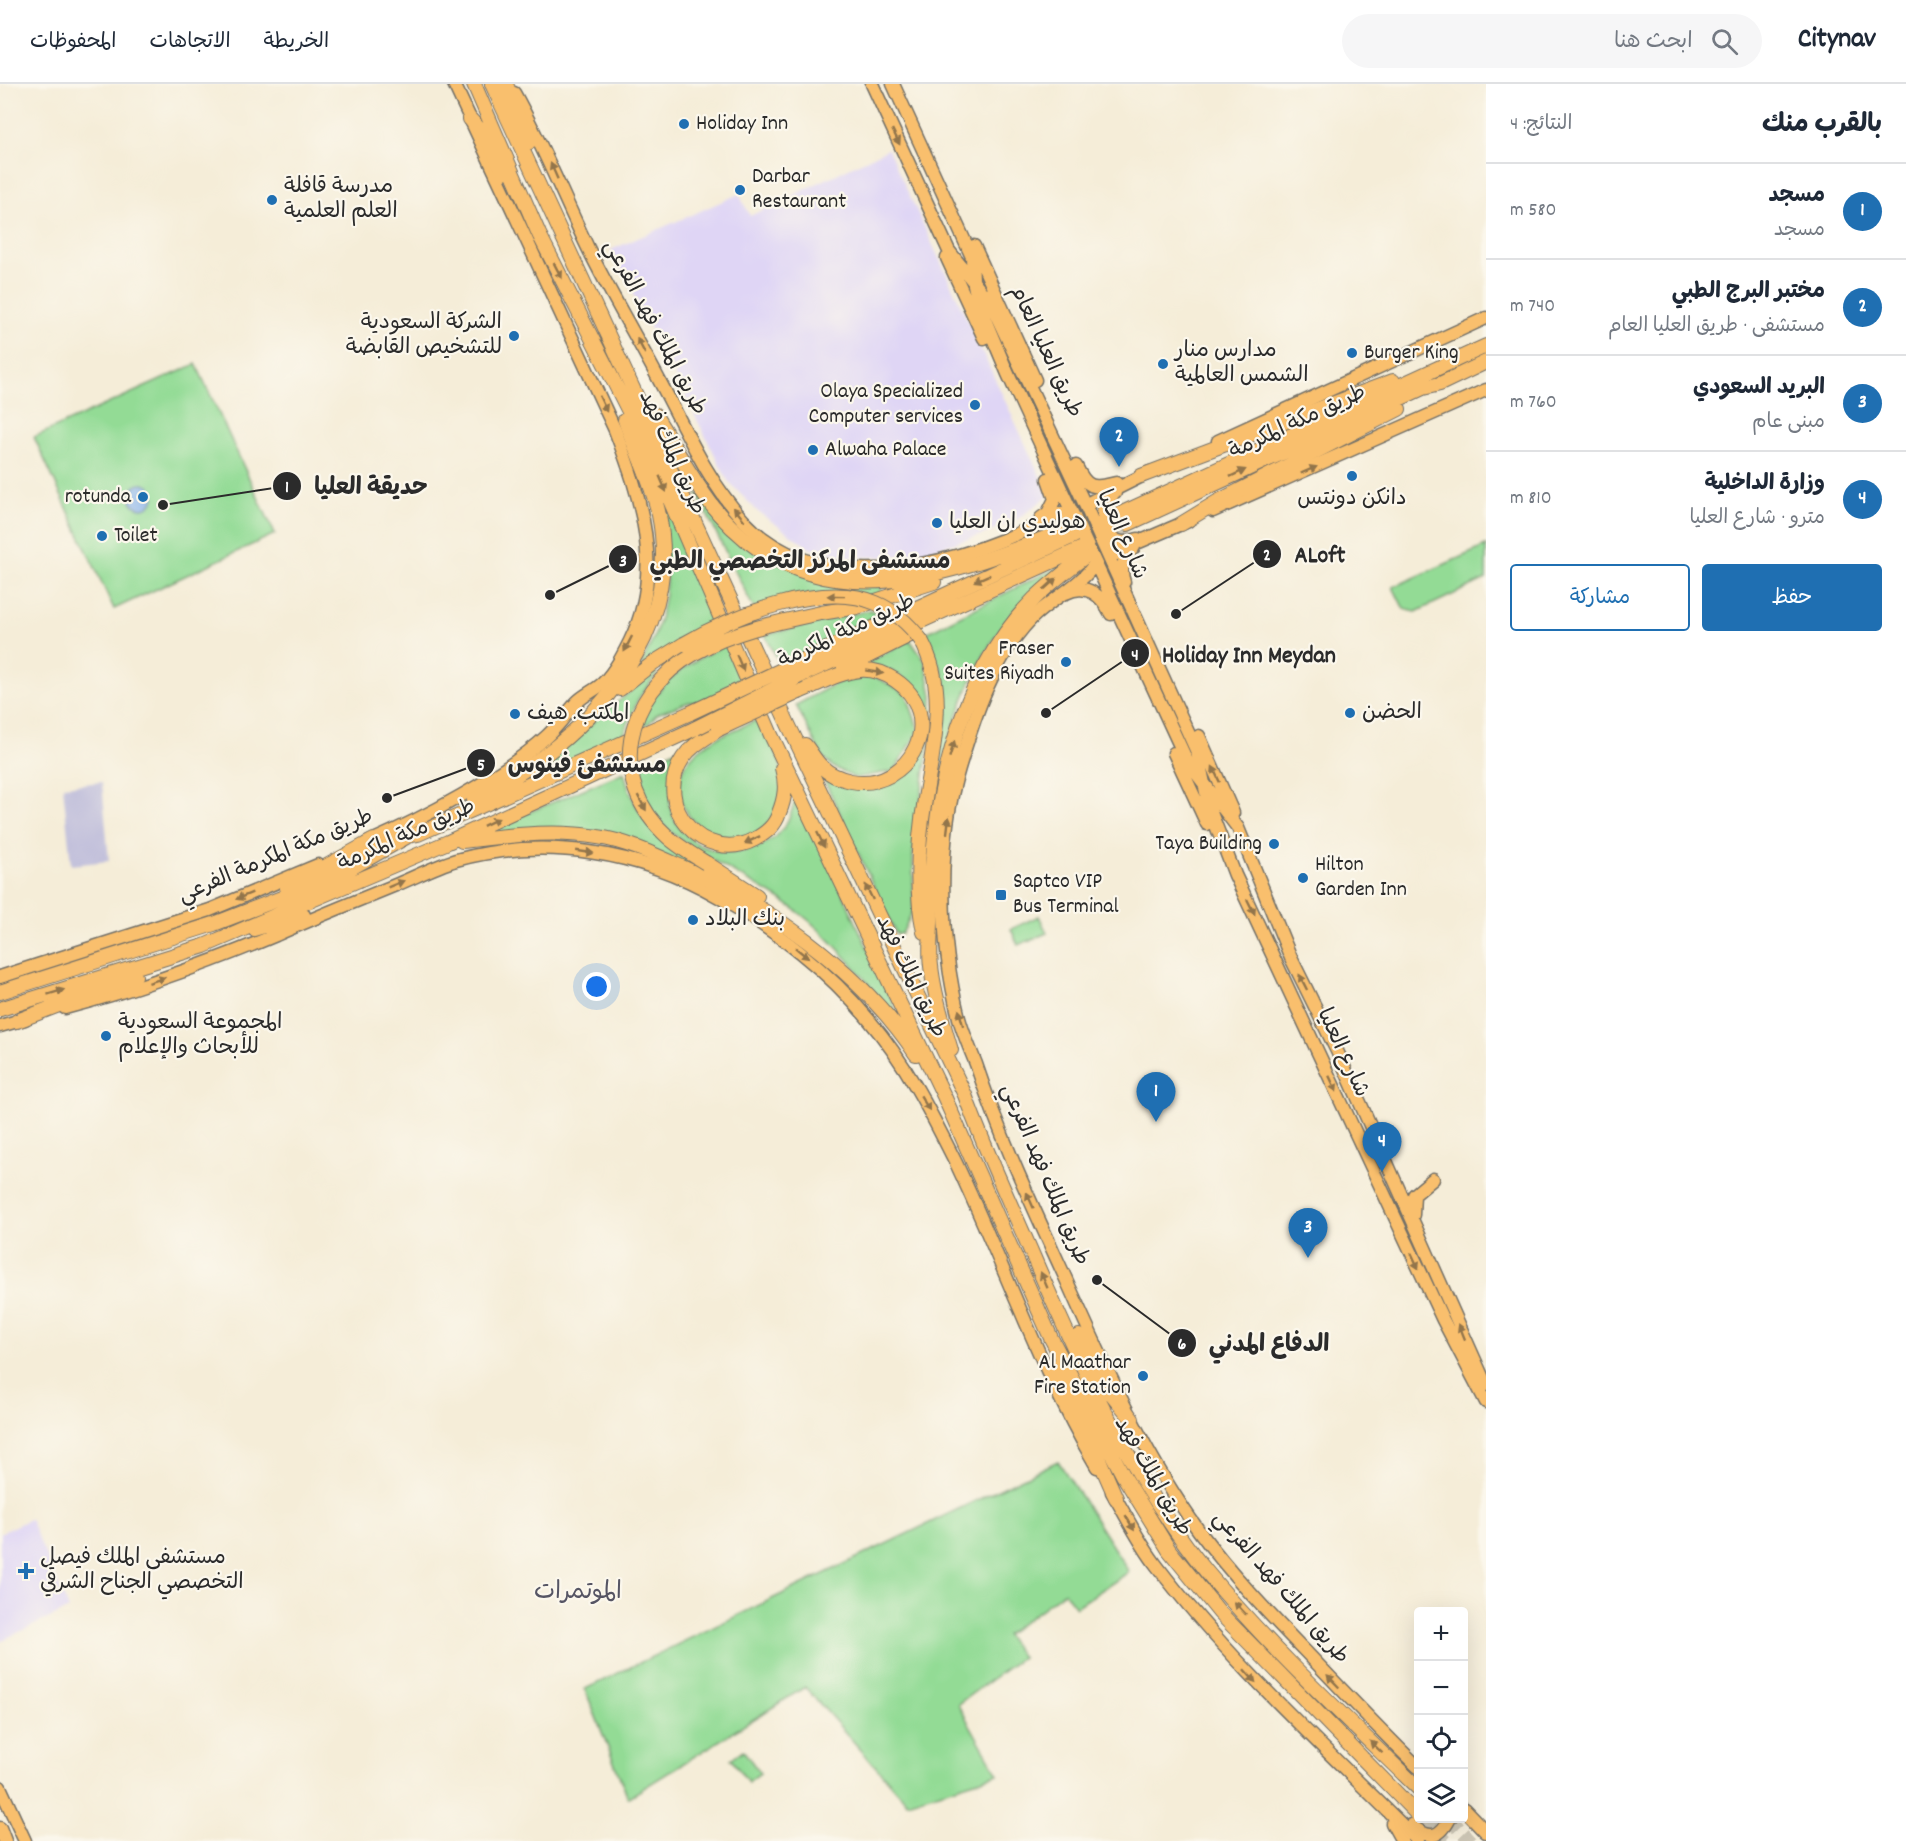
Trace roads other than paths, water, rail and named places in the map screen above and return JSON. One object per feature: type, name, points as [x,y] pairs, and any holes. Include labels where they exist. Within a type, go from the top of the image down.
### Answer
[{"type":"highway","name":"طريق الملك فهد","points":[[474,84],[539,234],[603,356],[648,449],[771,735],[944,1096],[1051,1338],[1123,1475],[1169,1550],[1220,1613],[1414,1810]]},
{"type":"highway","name":"طريق الملك فهد","points":[[492,84],[789,726],[965,1095],[982,1141],[1056,1308],[1151,1491],[1206,1570],[1303,1673],[1414,1783]]},
{"type":"highway","points":[[508,84],[542,177],[547,199]]},
{"type":"highway","points":[[470,119],[485,135],[526,218],[539,234]]},
{"type":"highway","name":"طريق مكة المكرمة","points":[[1199,484],[1486,344]]},
{"type":"highway","points":[[615,346],[644,398],[709,500],[731,525],[771,556],[822,577],[861,583],[918,579],[1005,554],[1079,542]]},
{"type":"highway","points":[[602,703],[624,676],[651,625],[661,583],[662,549],[659,515],[653,492],[603,356]]},
{"type":"highway","points":[[1141,476],[1464,356]]},
{"type":"highway","name":"طريق مكة المكرمة","points":[[1199,484],[1423,388],[1440,384],[1486,362]]},
{"type":"highway","points":[[1181,524],[1218,502],[1395,411],[1440,384]]},
{"type":"highway","points":[[1199,484],[1125,519],[1199,484]]},
{"type":"highway","points":[[931,967],[930,880],[934,832],[940,795],[958,730],[986,664],[1015,621],[1079,542]]},
{"type":"highway","name":"طريق مكة المكرمة","points":[[0,992],[214,924],[346,871],[408,836],[418,834],[690,713],[994,587],[1079,542]]},
{"type":"highway","name":"طريق مكة المكرمة","points":[[0,1009],[204,946],[448,842],[696,728],[796,670],[1079,542]]},
{"type":"highway","points":[[944,1096],[892,1020],[845,965],[802,924],[668,837],[639,798],[632,782],[629,748],[640,709],[662,679],[696,652],[761,626],[857,607],[909,591],[1005,554]]},
{"type":"highway","points":[[800,692],[904,639],[994,587]]},
{"type":"highway","points":[[408,836],[530,767],[602,703],[653,663],[684,644],[757,612],[807,598],[839,595],[875,602],[892,611],[910,625],[928,654],[936,682],[938,706],[921,826],[919,868],[923,927],[949,1043],[965,1095]]},
{"type":"highway","points":[[635,758],[719,729],[843,674],[860,670],[882,673],[900,684],[914,700],[921,725],[917,744],[904,766],[889,778],[869,783],[855,782],[837,776],[821,767],[789,726]]},
{"type":"highway","points":[[719,729],[695,744],[683,757],[676,773],[674,796],[681,818],[692,832],[712,843],[729,846],[746,844],[761,836],[771,829],[779,815],[784,798],[785,781],[771,735]]},
{"type":"highway","points":[[448,842],[552,832],[599,837],[644,850],[718,882],[796,931],[892,1020]]},
{"type":"highway","points":[[214,924],[294,885],[374,840]]},
{"type":"highway","points":[[16,1021],[132,977],[204,946]]},
{"type":"highway","points":[[1056,1308],[1069,1317],[1111,1393],[1132,1419]]},
{"type":"highway","points":[[1051,1338],[1055,1359],[1116,1498]]},
{"type":"main road","points":[[454,84],[470,119]]},
{"type":"main road","name":"طريق الملك فهد الفرعي","points":[[508,84],[539,138],[589,250],[713,479],[744,521],[783,549],[803,559],[852,570],[897,568],[962,552],[1018,532]]},
{"type":"main road","name":"شارع العليا","points":[[872,84],[929,203],[949,251],[992,304],[1197,752],[1209,810],[1235,875],[1443,1320],[1486,1402]]},
{"type":"main road","name":"شارع العليا","points":[[893,84],[972,258],[973,280],[981,309],[1079,542],[1187,761],[1238,828],[1291,958],[1337,1051],[1486,1385]]},
{"type":"main road","name":"طريق مكة المكرمة الفرعي","points":[[0,978],[210,910],[374,840],[509,766],[548,736],[579,700],[603,683],[621,660],[642,611],[649,553],[634,479],[615,430],[470,119]]},
{"type":"main road","name":"طريق العليا العام","points":[[940,188],[961,217],[1083,480],[1098,488],[1141,476]]},
{"type":"main road","points":[[929,203],[945,254],[1053,489],[1055,499],[1048,513],[1018,532]]},
{"type":"main road","points":[[1086,507],[1092,501],[1141,476],[1486,318]]},
{"type":"main road","points":[[1102,543],[1117,554],[1139,542],[1486,390]]},
{"type":"main road","points":[[1141,476],[1105,501],[1102,516],[1113,538],[1123,542],[1181,524]]},
{"type":"main road","points":[[1018,532],[1062,513],[1079,542],[1090,572],[1040,610]]},
{"type":"main road","points":[[1139,542],[1125,557],[1122,577],[1226,796],[1238,828]]},
{"type":"main road","points":[[1040,610],[1073,590],[1093,591],[1101,596],[1207,825],[1235,875]]},
{"type":"main road","name":"طريق الملك فهد الفرعي","points":[[1040,610],[1021,630],[998,665],[980,705],[958,771],[948,820],[943,874],[947,945],[959,1018],[991,1108],[1093,1340],[1132,1419],[1169,1486],[1201,1534],[1270,1615],[1414,1762]]},
{"type":"main road","points":[[0,1026],[178,973],[454,861],[544,847],[626,859],[682,878],[737,908],[776,932],[848,995],[872,1023],[929,1108],[988,1231],[1037,1351],[1083,1443],[1155,1565],[1204,1624],[1270,1697],[1418,1841]]},
{"type":"main road","points":[[204,946],[363,896]]},
{"type":"main road","points":[[0,978],[168,939]]},
{"type":"main road","points":[[1413,1222],[1414,1195],[1433,1179]]},
{"type":"main road","points":[[1385,1734],[1414,1769]]},
{"type":"main road","points":[[0,1787],[25,1841]]},
{"type":"main road","points":[[1365,1788],[1424,1835],[1435,1835],[1446,1823]]},
{"type":"main road","points":[[1365,1788],[1402,1841]]},
{"type":"main road","points":[[1468,1813],[1486,1833],[1476,1841]]},
{"type":"main road","points":[[0,1828],[6,1841]]},
{"type":"water","points":[[142,484],[147,485],[153,491],[153,501],[147,507],[142,508],[137,507],[131,501],[130,496],[131,491],[137,485]]},
{"type":"tunnel","points":[[1074,536],[1122,513]]},
{"type":"tunnel","points":[[1083,558],[1130,530]]},
{"type":"tunnel","points":[[1427,1823],[1446,1841]]},
{"type":"tunnel","points":[[1454,1823],[1471,1841]]},
{"type":"place","name":"Holiday Inn","points":[[684,124]]},
{"type":"place","name":"Darbar Restaurant","points":[[740,190]]},
{"type":"place","name":"مدرسة قافلة العلم العلمية","points":[[272,200]]},
{"type":"place","name":"الشركة السعودية للتشخيص القابضة","points":[[514,336]]},
{"type":"place","name":"Burger King","points":[[1352,353]]},
{"type":"place","name":"مدارس منار الشمس العالمية","points":[[1163,364]]},
{"type":"place","name":"Olaya Specialized Computer services","points":[[975,405]]},
{"type":"place","name":"Alwaha Palace","points":[[813,450]]},
{"type":"place","name":"مختبر البرج الطبي","points":[[1119,467]]},
{"type":"place","name":"دانكن دونتس","points":[[1352,476]]},
{"type":"place","name":"rotunda","points":[[143,497]]},
{"type":"place","name":"حديقة العليا","points":[[163,505]]},
{"type":"place","name":"هوليدي ان العليا","points":[[937,523]]},
{"type":"place","name":"Toilet","points":[[102,536]]},
{"type":"place","name":"مستشفى المركز التخصصي الطبي","points":[[550,595]]},
{"type":"place","name":"ALoft","points":[[1176,614]]},
{"type":"place","name":"Fraser Suites Riyadh","points":[[1066,662]]},
{"type":"place","name":"Holiday Inn Meydan","points":[[1046,713]]},
{"type":"place","name":"الحضن","points":[[1350,713]]},
{"type":"place","name":"المكتب. هيف","points":[[515,714]]},
{"type":"place","name":"مستشفئ فينوس","points":[[387,798]]},
{"type":"place","name":"Taya Building","points":[[1274,844]]},
{"type":"place","name":"Hilton Garden Inn","points":[[1303,878]]},
{"type":"place","name":"Saptco VIP Bus Terminal","points":[[1001,895]]},
{"type":"place","name":"بنك البلاد","points":[[693,920]]},
{"type":"place","name":"المجموعة السعودية للأبحاث والإعلام","points":[[106,1036]]},
{"type":"place","name":"مسجد","points":[[1156,1122]]},
{"type":"place","name":"وزارة الداخلية","points":[[1382,1172]]},
{"type":"place","name":"البريد السعودي","points":[[1308,1258]]},
{"type":"place","name":"الدفاع المدني","points":[[1097,1280]]},
{"type":"place","name":"Al Maathar Fire Station","points":[[1143,1376]]},
{"type":"place","name":"مستشفى الملك فيصل التخصصي الجناح الشرقي","points":[[26,1571]]},
{"type":"district","name":"الموتمرات","points":[[578,1593]]}]
